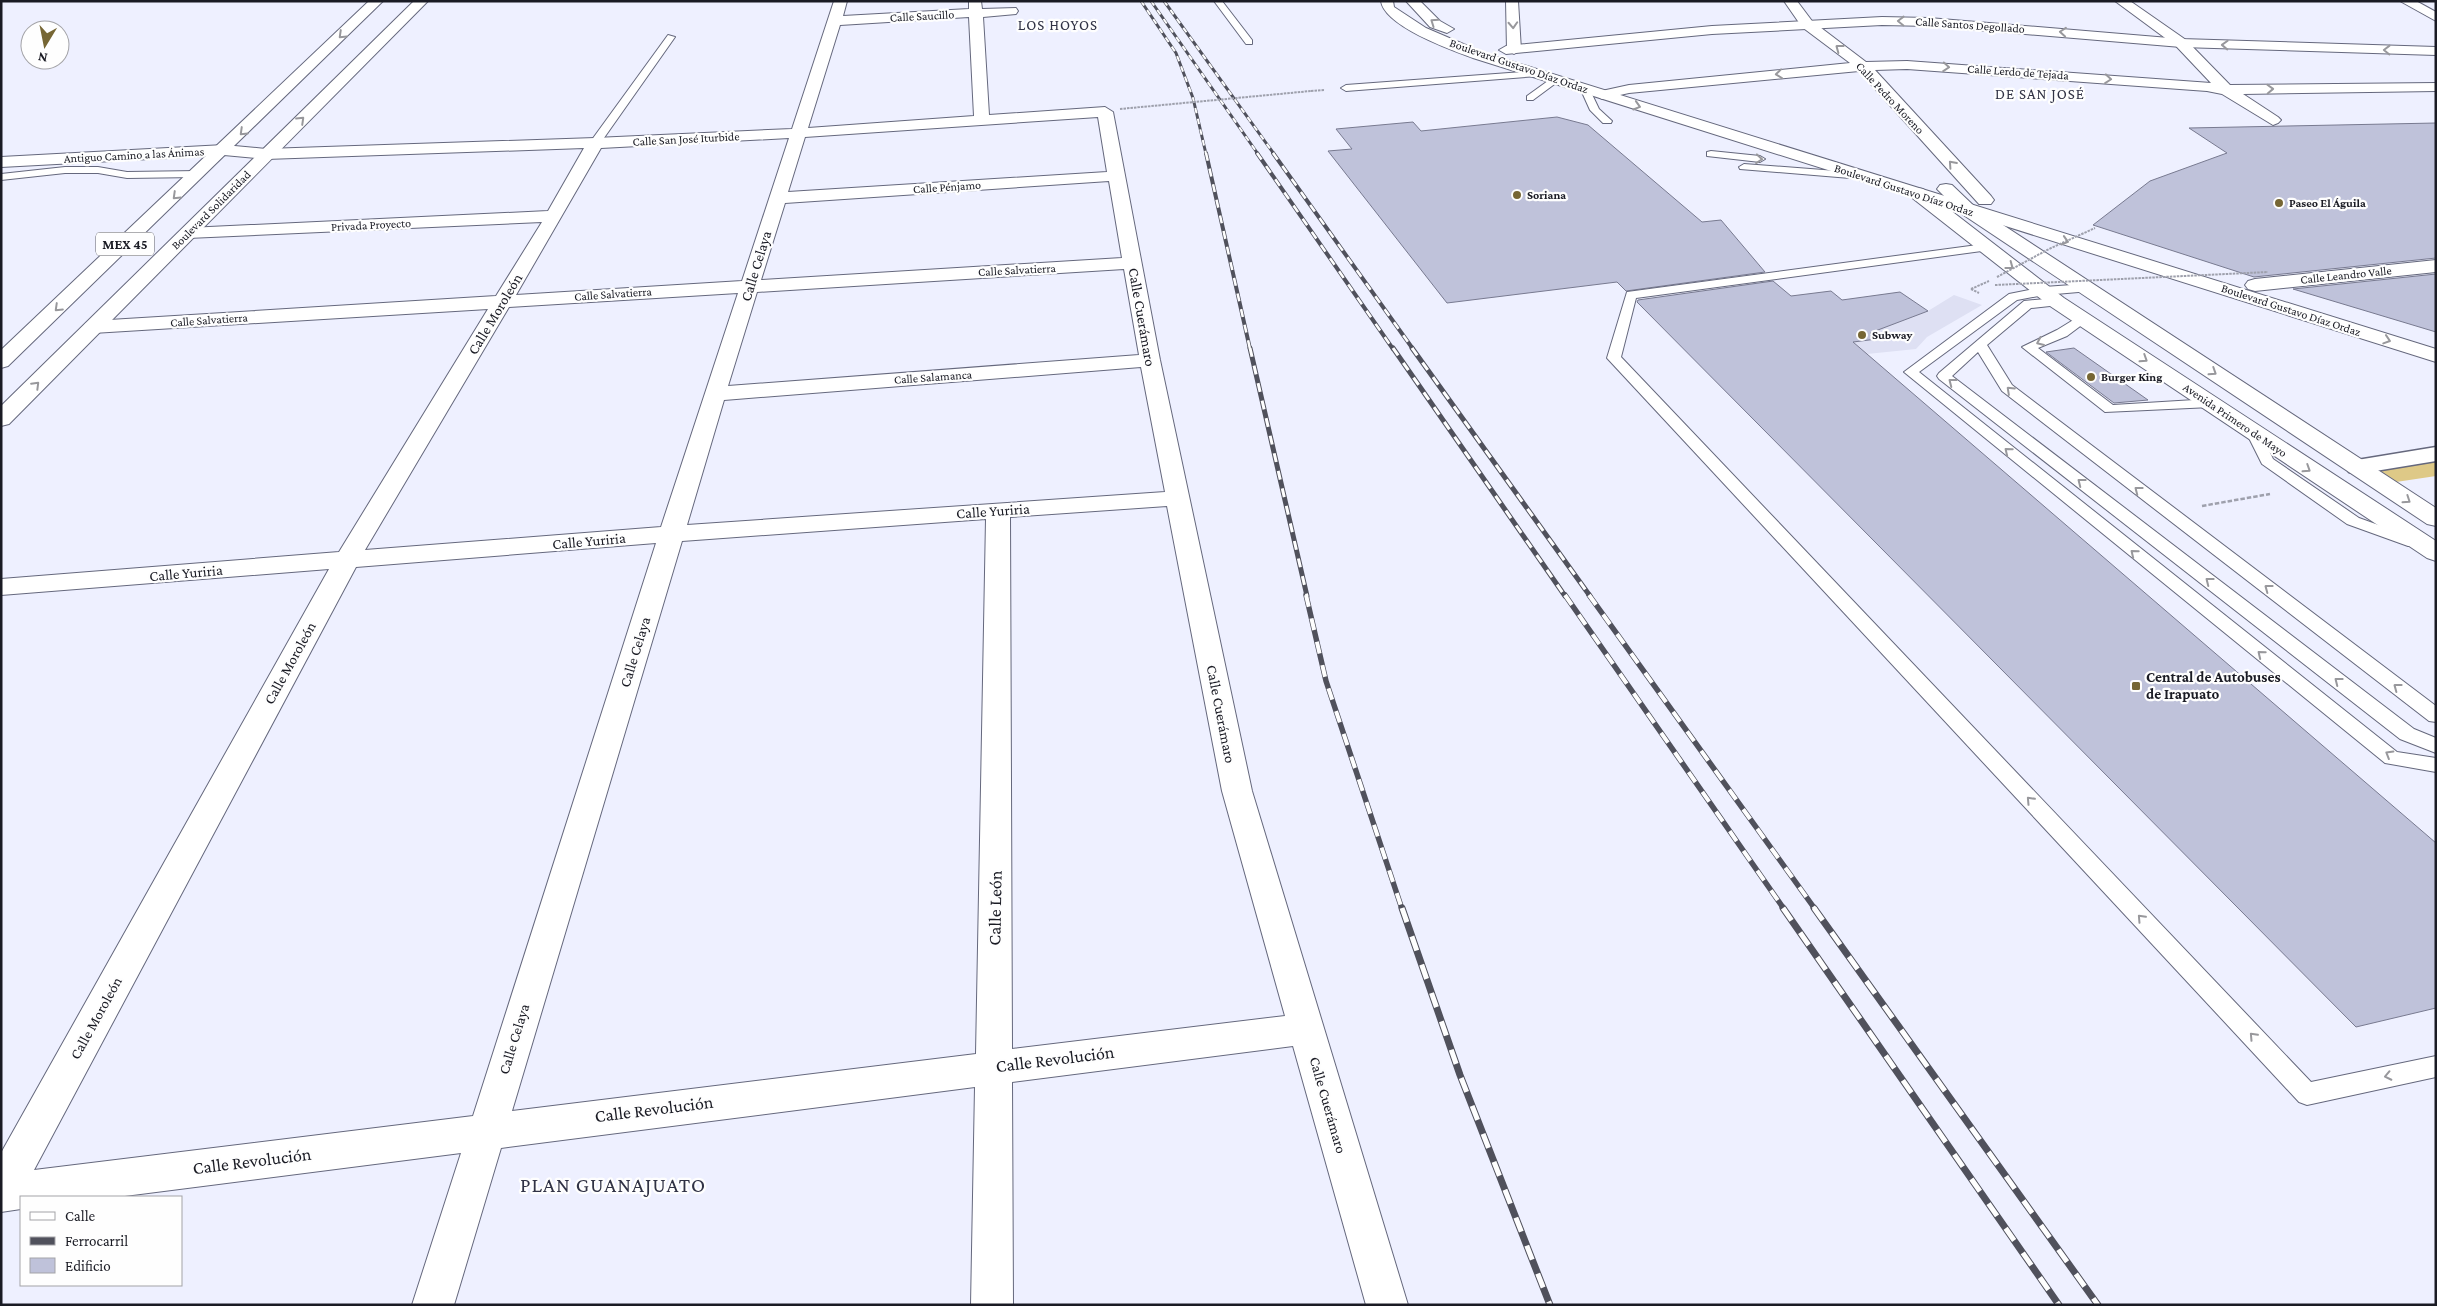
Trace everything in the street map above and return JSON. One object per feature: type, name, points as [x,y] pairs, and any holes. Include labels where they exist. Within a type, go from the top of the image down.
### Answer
[{"type":"main road","name":"MEX 45","points":[[1,362],[224,150],[377,1]]},
{"type":"main road","name":"Boulevard Solidaridad","points":[[1,419],[422,1]]},
{"type":"main road","points":[[902,17],[906,1]]},
{"type":"main road","name":"Boulevard Gustavo Díaz Ordaz","points":[[1387,1],[1388,8],[1405,23],[1471,51],[1535,74],[1917,193],[1976,205],[2262,279],[2436,340]]},
{"type":"main road","name":"Boulevard Gustavo Díaz Ordaz","points":[[1412,1],[1434,24],[1629,89],[1946,189]]},
{"type":"main road","points":[[1510,50],[1512,1]]},
{"type":"main road","name":"Calle Pedro Moreno","points":[[1790,1],[1807,24],[1863,66],[1976,205]]},
{"type":"main road","points":[[2121,1],[2182,43],[2226,90],[2273,120]]},
{"type":"main road","points":[[2406,1],[2436,17]]},
{"type":"main road","points":[[975,7],[982,120]]},
{"type":"main road","name":"Calle Saucillo","points":[[837,11],[902,17],[975,7],[1011,11]]},
{"type":"main road","name":"Calle Celaya","points":[[433,1305],[485,1130],[837,11]]},
{"type":"main road","name":"Calle Santos Degollado","points":[[1510,50],[1712,30],[1807,24],[1929,22],[2182,43],[2436,51]]},
{"type":"main road","name":"Calle Lerdo de Tejada","points":[[1602,94],[1629,89],[1863,66],[1916,65],[2226,90],[2436,87]]},
{"type":"main road","name":"Calle San José Iturbide","points":[[266,154],[596,143],[799,133],[1113,111]]},
{"type":"main road","name":"Calle Cuerámaro","points":[[1113,111],[1116,176],[1150,360],[1237,791],[1387,1305]]},
{"type":"main road","name":"Calle Moroleón","points":[[1,1192],[346,560],[554,216],[596,143]]},
{"type":"main road","name":"Antiguo Camino a las Ánimas","points":[[1,162],[224,150],[266,154]]},
{"type":"main road","name":"Calle Pénjamo","points":[[777,198],[1116,176]]},
{"type":"main road","name":"Avenida Primero de Mayo","points":[[1946,189],[1976,205],[2093,293],[2436,519]]},
{"type":"main road","name":"Avenida Primero de Mayo","points":[[1917,193],[1985,248],[2050,296],[2252,430],[2292,460],[2431,550]]},
{"type":"main road","name":"Boulevard Gustavo Díaz Ordaz","points":[[1976,205],[2436,356]]},
{"type":"main road","name":"Privada Proyecto","points":[[188,233],[554,216]]},
{"type":"main road","name":"Calle Salvatierra","points":[[93,327],[1132,263]]},
{"type":"main road","name":"Calle Leandro Valle","points":[[2262,279],[2436,266]]},
{"type":"main road","name":"Calle Salamanca","points":[[715,394],[1150,360]]},
{"type":"main road","name":"Calle Yuriria","points":[[1,587],[672,534],[1178,498]]},
{"type":"main road","name":"Calle León","points":[[992,1305],[998,511]]},
{"type":"main road","name":"Calle Revolución","points":[[1,1192],[485,1130],[1306,1029]]},
{"type":"street","points":[[2357,467],[2436,454]]},
{"type":"street","points":[[2378,481],[2436,471]]},
{"type":"lane","points":[[1218,1],[1249,42]]},
{"type":"lane","points":[[596,143],[671,37]]},
{"type":"lane","points":[[1346,88],[1535,74]]},
{"type":"lane","points":[[1530,98],[1555,80]]},
{"type":"lane","points":[[1586,90],[1595,110],[1607,121]]},
{"type":"lane","points":[[1711,154],[1825,165]]},
{"type":"lane","points":[[1744,166],[1862,176]]},
{"type":"lane","points":[[1,177],[73,170],[98,170],[127,174],[198,174]]},
{"type":"lane","points":[[1985,248],[1631,295],[1614,358],[2307,1094],[2436,1066]]},
{"type":"lane","points":[[2093,293],[2013,297],[1911,372],[2392,758],[2436,765]]},
{"type":"lane","points":[[2050,296],[2028,304],[1944,376],[2408,734],[2436,746]]},
{"type":"lane","points":[[2083,318],[2062,333],[2029,347],[2110,409],[2211,403]]},
{"type":"lane","points":[[1980,344],[2007,388],[2436,716]]},
{"type":"path","points":[[1113,111],[1311,91]]},
{"type":"path","points":[[1996,277],[2049,249],[2095,228]]},
{"type":"path","points":[[1995,285],[2262,279]]},
{"type":"path","points":[[1971,289],[1981,286]]},
{"type":"shaded area","points":[[1954,295],[1982,305],[1927,337],[1916,349],[1867,354],[1840,330],[1893,324],[1928,311]]},
{"type":"shaded area","points":[[2436,452],[2436,476],[2396,482],[2367,462]]},
{"type":"building","name":"Soriana","points":[[1557,117],[1588,125],[1702,222],[1721,220],[1765,272],[1626,291],[1617,282],[1447,303],[1328,151],[1352,149],[1336,129],[1413,122],[1421,131]]},
{"type":"building","name":"Paseo El Águila","points":[[2436,123],[2436,258],[2254,277],[2093,225],[2150,181],[2227,153],[2189,128]]},
{"type":"building","points":[[2436,274],[2436,332],[2293,289]]},
{"type":"building","name":"Central de Autobuses de Irapuato","points":[[1773,281],[1791,296],[1831,291],[1842,300],[1900,292],[1928,311],[1870,333],[1877,339],[1853,342],[2436,843],[2436,1008],[2356,1027],[1637,302],[1638,300]]},
{"type":"building","name":"Burger King","points":[[2074,348],[2148,400],[2114,403],[2046,352]]},
{"type":"railway","points":[[1141,1],[1176,53],[1193,98],[1206,154]]},
{"type":"railway","points":[[1151,1],[1258,154]]},
{"type":"railway","points":[[1164,1],[1274,154]]},
{"type":"railway","points":[[1206,153],[1250,349]]},
{"type":"railway","points":[[1257,153],[1393,349]]},
{"type":"railway","points":[[1273,153],[1413,349]]},
{"type":"railway","points":[[1250,348],[1307,596]]},
{"type":"railway","points":[[1393,348],[1565,596]]},
{"type":"railway","points":[[1412,348],[1590,596]]},
{"type":"railway","points":[[1306,595],[1326,681],[1402,909]]},
{"type":"railway","points":[[1565,595],[1784,909]]},
{"type":"railway","points":[[1589,595],[1815,909]]},
{"type":"railway","points":[[1402,908],[1460,1075],[1550,1305]]},
{"type":"railway","points":[[1783,908],[2059,1305]]},
{"type":"railway","points":[[1814,908],[2098,1305]]},
{"type":"place","name":"Soriana","points":[[1517,195]]},
{"type":"place","name":"Paseo El Águila","points":[[2279,203]]},
{"type":"place","name":"Subway","points":[[1862,335]]},
{"type":"place","name":"Burger King","points":[[2091,377]]},
{"type":"place","name":"Central de Autobuses de Irapuato","points":[[2136,686]]},
{"type":"district","name":"LOS HOYOS","points":[[1058,25]]},
{"type":"district","name":"DE SAN JOSÉ","points":[[2040,94]]},
{"type":"district","name":"PLAN GUANAJUATO","points":[[613,1185]]}]
